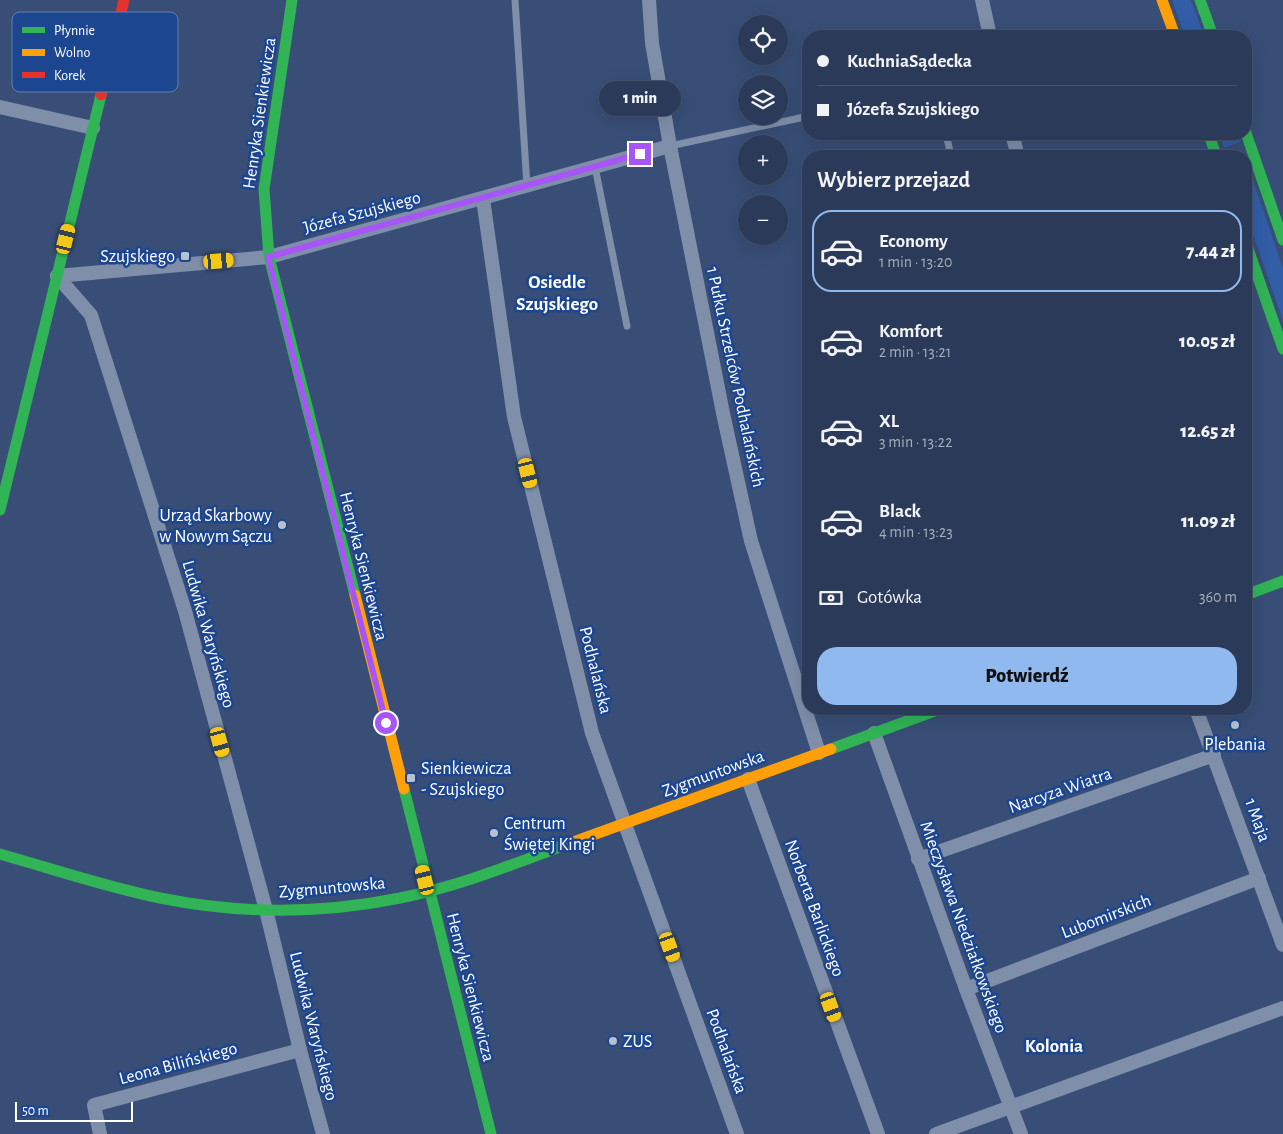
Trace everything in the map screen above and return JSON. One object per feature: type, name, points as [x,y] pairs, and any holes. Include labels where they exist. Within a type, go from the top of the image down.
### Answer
[{"type":"street","name":"Henryka Sienkiewicza","points":[[292,0],[264,189],[268,257],[491,1134]]},
{"type":"street","name":"1 Pułku Strzelców Podhalańskich","points":[[649,0],[652,43],[670,146],[725,422],[751,541],[802,700]]},
{"type":"street","points":[[982,0],[989,30]]},
{"type":"street","points":[[1162,0],[1173,30]]},
{"type":"street","points":[[1200,0],[1211,30]]},
{"type":"street","points":[[0,510],[102,92]]},
{"type":"street","points":[[0,107],[93,128]]},
{"type":"street","name":"Józefa Szujskiego","points":[[57,276],[268,257],[670,146]]},
{"type":"street","points":[[1252,150],[1283,240]]},
{"type":"street","name":"Podhalańska","points":[[483,199],[514,417],[592,732],[737,1134]]},
{"type":"street","points":[[1252,260],[1283,349]]},
{"type":"street","name":"Ludwika Waryńskiego","points":[[57,276],[90,316],[185,611],[266,910],[300,1050],[323,1134]]},
{"type":"street","points":[[1252,593],[1283,581]]},
{"type":"street","name":"1 Pułku Strzelców Podhalańskich","points":[[807,715],[819,753]]},
{"type":"street","name":"Zygmuntowska","points":[[0,854],[143,894],[185,902],[266,910],[348,907],[429,893],[924,715]]},
{"type":"street","name":"1 Maja","points":[[1198,715],[1283,945]]},
{"type":"street","name":"Mieczysława Niedziałkowskiego","points":[[874,733],[918,859],[1021,1134]]},
{"type":"street","name":"Narcyza Wiatra","points":[[918,859],[1214,755]]},
{"type":"street","name":"Norberta Barlickiego","points":[[748,779],[878,1134]]},
{"type":"street","name":"Lubomirskich","points":[[966,989],[1259,878]]},
{"type":"street","points":[[936,1134],[1012,1108],[1283,1008]]},
{"type":"street","name":"Leona Bilińskiego","points":[[100,1134],[94,1106],[300,1050]]},
{"type":"lane","points":[[515,0],[527,186]]},
{"type":"lane","points":[[670,146],[802,118]]},
{"type":"lane","points":[[594,167],[627,326]]},
{"type":"shaded area","points":[[1172,0],[1191,0],[1202,30],[1183,30]]},
{"type":"shaded area","points":[[1221,140],[1239,140],[1240,142],[1224,148]]},
{"type":"shaded area","points":[[1252,178],[1283,268],[1283,321],[1252,231]]},
{"type":"traffic: fast","points":[[292,0],[264,189],[269,257],[355,595]]},
{"type":"traffic: fast","points":[[1200,0],[1211,30]]},
{"type":"traffic: fast","points":[[0,510],[101,95]]},
{"type":"traffic: fast","points":[[1211,140],[1214,150]]},
{"type":"traffic: fast","points":[[1248,140],[1252,150]]},
{"type":"traffic: fast","points":[[1252,150],[1283,240]]},
{"type":"traffic: fast","points":[[1252,260],[1283,349]]},
{"type":"traffic: fast","points":[[1252,593],[1283,581]]},
{"type":"traffic: fast","points":[[831,749],[924,715]]},
{"type":"traffic: fast","points":[[404,789],[491,1134]]},
{"type":"traffic: fast","points":[[0,854],[140,894],[220,907],[280,910],[340,907],[400,898],[484,875],[565,845]]},
{"type":"traffic: slow","points":[[1162,0],[1173,30]]},
{"type":"traffic: slow","points":[[355,595],[404,789]]},
{"type":"traffic: slow","points":[[565,845],[831,749]]},
{"type":"traffic: jam","points":[[121,12],[124,0]]},
{"type":"place","name":"Szujskiego","points":[[185,256]]},
{"type":"place","name":"Urząd Skarbowy w Nowym Sączu","points":[[282,525]]},
{"type":"place","name":"Plebania","points":[[1235,725]]},
{"type":"place","name":"Sienkiewicza - Szujskiego","points":[[411,778]]},
{"type":"place","name":"Centrum Świętej Kingi","points":[[494,833]]},
{"type":"place","name":"ZUS","points":[[613,1041]]},
{"type":"district","name":"Osiedle Szujskiego","points":[[557,292]]},
{"type":"district","name":"Kolonia","points":[[1054,1045]]},
{"type":"route","points":[[386,723],[268,257],[640,154]]}]
